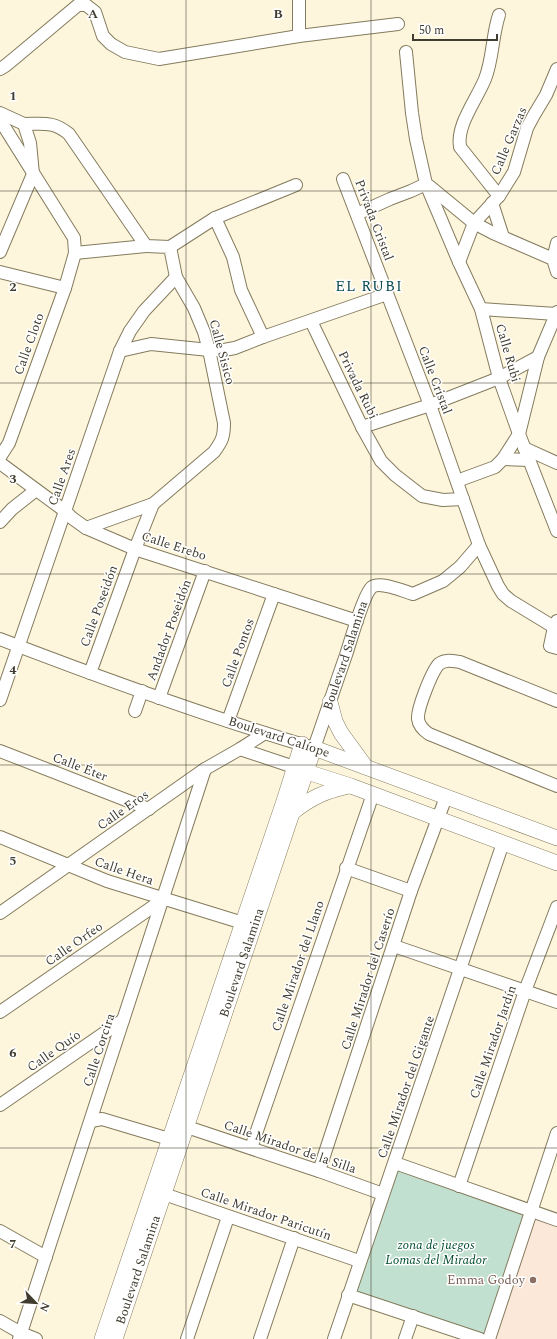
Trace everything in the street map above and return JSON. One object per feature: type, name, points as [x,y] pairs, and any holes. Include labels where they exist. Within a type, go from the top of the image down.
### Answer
[{"type":"street","points":[[299,0],[299,36]]},
{"type":"street","points":[[0,69],[78,5],[86,5],[95,12],[103,36],[111,44],[125,52],[146,58],[159,59],[299,36],[398,24]]},
{"type":"street","points":[[499,15],[486,78],[461,130],[459,139],[460,147],[496,199],[503,237]]},
{"type":"street","name":"Calle Rubi","points":[[406,52],[413,120],[426,184],[481,310],[499,378],[518,434],[557,531]]},
{"type":"street","name":"Calle Garzas","points":[[459,262],[474,223],[496,199],[514,172],[527,128],[534,114],[552,95],[557,69]]},
{"type":"street","points":[[0,113],[24,124],[52,124],[62,128],[69,134],[146,246]]},
{"type":"street","points":[[0,120],[34,174]]},
{"type":"street","points":[[0,252],[34,174],[30,144],[24,124]]},
{"type":"street","name":"Calle Cloto","points":[[0,457],[9,443],[75,253],[74,238],[34,174]]},
{"type":"street","name":"Privada Cristal","points":[[343,179],[387,294]]},
{"type":"street","points":[[357,214],[426,184],[474,223],[553,259]]},
{"type":"street","points":[[75,253],[146,246],[170,247],[215,218],[296,185]]},
{"type":"street","points":[[215,218],[233,256],[241,290],[263,337]]},
{"type":"street","points":[[557,243],[553,259],[557,272]]},
{"type":"street","name":"Calle Sisico","points":[[153,504],[214,452],[221,443],[224,434],[224,423],[204,332],[194,308],[176,277],[170,247]]},
{"type":"street","points":[[0,272],[64,288]]},
{"type":"street","name":"Calle Ares","points":[[0,700],[120,352],[130,331],[144,311],[176,277]]},
{"type":"street","points":[[120,352],[151,344],[209,350],[235,348],[387,294]]},
{"type":"street","name":"Calle Cristal","points":[[387,294],[430,405],[479,545],[498,586],[503,594],[511,601],[555,624]]},
{"type":"street","points":[[457,481],[495,467],[503,458],[518,434],[538,357],[557,313],[481,310]]},
{"type":"street","name":"Privada Rubi","points":[[311,321],[362,427],[381,461],[422,496],[443,500],[463,499]]},
{"type":"street","points":[[362,427],[430,405],[499,378],[538,357]]},
{"type":"street","points":[[524,448],[557,463]]},
{"type":"street","points":[[503,458],[529,460]]},
{"type":"street","name":"Calle Erebo","points":[[0,463],[86,528],[135,549],[357,621]]},
{"type":"street","points":[[0,522],[12,509],[36,490]]},
{"type":"street","points":[[86,528],[153,504]]},
{"type":"street","name":"Calle Poseidón","points":[[90,673],[153,504]]},
{"type":"street","name":"Boulevard Salamina","points":[[102,1339],[243,924],[301,770],[308,746],[330,702],[367,593],[371,588],[377,585],[383,585],[413,594],[443,581],[460,567],[479,545]]},
{"type":"street","name":"Andador Poseidón","points":[[159,698],[205,571]]},
{"type":"street","name":"Calle Pontos","points":[[228,721],[274,594]]},
{"type":"street","points":[[553,647],[555,624]]},
{"type":"street","name":"Boulevard Calíope","points":[[0,639],[159,698],[365,766],[557,837]]},
{"type":"street","points":[[557,701],[460,662],[449,660],[440,664],[433,672],[418,711],[418,721],[421,728],[428,734],[557,786]]},
{"type":"street","points":[[135,711],[142,691]]},
{"type":"street","points":[[330,702],[335,722],[348,744],[365,766]]},
{"type":"street","name":"Calle Eros","points":[[0,913],[69,866],[205,769],[265,733]]},
{"type":"street","points":[[240,749],[301,770]]},
{"type":"street","name":"Calle Éter","points":[[0,750],[149,809]]},
{"type":"street","name":"Calle Corcira","points":[[20,1336],[164,899],[205,769]]},
{"type":"street","name":"Boulevard Salamina","points":[[115,1339],[293,812],[301,770]]},
{"type":"street","name":"Boulevard Calíope","points":[[301,770],[351,786],[557,863]]},
{"type":"street","points":[[293,812],[307,801],[319,795],[331,790],[351,786]]},
{"type":"street","name":"Calle Mirador del Llano","points":[[251,1148],[346,868],[373,794]]},
{"type":"street","name":"Calle Mirador del Caserío","points":[[319,1171],[411,891],[446,797]]},
{"type":"street","name":"Calle Hera","points":[[0,837],[107,881],[243,924]]},
{"type":"street","name":"Calle Mirador del Gigante","points":[[334,1339],[359,1261],[395,1163],[503,843]]},
{"type":"street","points":[[346,868],[411,891]]},
{"type":"street","name":"Calle Orfeo","points":[[0,1012],[164,899]]},
{"type":"street","name":"Calle Mirador Jardín","points":[[460,1186],[525,991],[557,907]]},
{"type":"street","points":[[394,946],[557,1002]]},
{"type":"street","name":"Calle Quío","points":[[0,1105],[123,1020]]},
{"type":"street","points":[[91,1121],[102,1119],[169,1139]]},
{"type":"street","name":"Calle Mirador de la Silla","points":[[187,1127],[383,1194]]},
{"type":"street","points":[[489,1339],[557,1133]]},
{"type":"street","points":[[395,1163],[557,1220]]},
{"type":"street","name":"Calle Mirador Paricutín","points":[[164,1194],[359,1261]]},
{"type":"street","points":[[187,1339],[228,1216]]},
{"type":"street","points":[[0,1231],[46,1257]]},
{"type":"street","points":[[260,1339],[294,1238]]},
{"type":"street","points":[[348,1295],[480,1339]]},
{"type":"street","points":[[405,1339],[413,1316]]},
{"type":"street","points":[[0,1321],[20,1336],[36,1339]]},
{"type":"shaded area","name":"Emma Godoy","points":[[531,1212],[557,1221],[557,1339],[491,1339]]},
{"type":"green space","name":"zona de juegos Lomas del Mirador","points":[[392,1165],[531,1212],[491,1339],[347,1296]]},
{"type":"place","name":"Emma Godoy","points":[[533,1280]]},
{"type":"district","name":"EL RUBI","points":[[369,286]]}]
